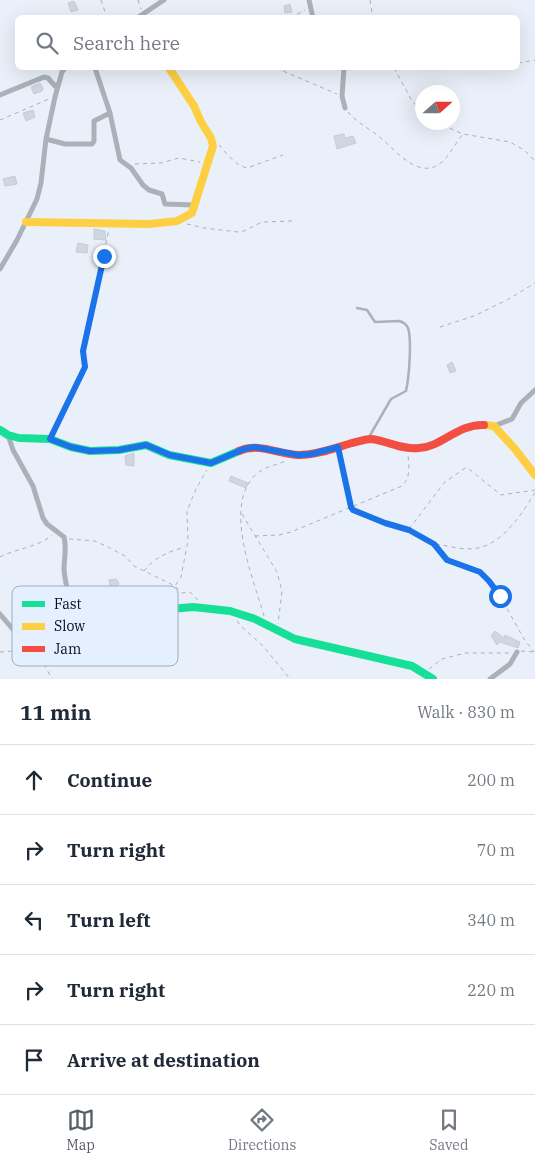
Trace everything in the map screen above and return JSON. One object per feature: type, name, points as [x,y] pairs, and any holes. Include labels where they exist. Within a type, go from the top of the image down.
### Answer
[{"type":"street","points":[[143,14],[164,0]]},
{"type":"street","points":[[309,0],[312,15]]},
{"type":"street","points":[[0,269],[37,199],[41,183],[46,139],[58,84],[64,70]]},
{"type":"street","points":[[96,70],[110,113],[119,156],[124,163],[149,190],[162,194],[165,204],[194,205]]},
{"type":"street","points":[[26,222],[150,224],[177,221],[186,218],[192,212],[213,146],[212,138],[205,130],[187,94],[170,70]]},
{"type":"street","points":[[344,70],[342,96],[345,108]]},
{"type":"street","points":[[0,95],[44,77],[48,78],[55,86],[58,84]]},
{"type":"street","points":[[46,139],[65,144],[92,144],[94,141],[94,120],[110,113]]},
{"type":"street","points":[[50,439],[85,367],[83,351],[93,305]]},
{"type":"street","points":[[0,430],[8,435],[19,438],[50,439],[71,447],[90,451],[119,450],[146,445],[170,455],[211,463],[244,449],[255,447],[298,455],[312,454],[369,439],[408,449],[423,448],[433,446],[452,433],[465,428],[477,425],[494,426],[512,419],[520,403],[535,390]]},
{"type":"street","points":[[494,426],[535,475]]},
{"type":"street","points":[[8,435],[16,456],[33,486],[43,518],[47,524],[64,537],[66,550],[64,570],[67,586]]},
{"type":"street","points":[[178,608],[205,608],[242,614],[267,624],[295,639],[404,664],[433,679]]},
{"type":"street","points":[[0,614],[12,628]]},
{"type":"street","points":[[490,679],[510,664],[517,652]]},
{"type":"lane","points":[[357,308],[367,310],[375,322],[403,322],[408,328],[406,391],[391,400],[369,439]]},
{"type":"path","points":[[101,0],[105,15]]},
{"type":"path","points":[[138,0],[143,14]]},
{"type":"path","points":[[370,0],[372,15]]},
{"type":"path","points":[[295,15],[310,7]]},
{"type":"path","points":[[520,63],[535,60]]},
{"type":"path","points":[[281,70],[342,96]]},
{"type":"path","points":[[395,70],[415,104]]},
{"type":"path","points":[[0,120],[55,97]]},
{"type":"path","points":[[345,108],[350,115],[383,140],[408,163],[424,168],[434,167],[442,162],[463,134]]},
{"type":"path","points":[[454,130],[463,134],[510,142],[524,150],[535,161]]},
{"type":"path","points":[[212,138],[233,160],[244,168],[283,155]]},
{"type":"path","points":[[127,165],[161,163],[179,158],[208,163]]},
{"type":"path","points":[[177,221],[204,228],[238,232],[262,222],[292,221]]},
{"type":"path","points":[[93,305],[110,224]]},
{"type":"path","points":[[440,327],[474,316],[507,300],[535,283]]},
{"type":"path","points":[[338,447],[351,507],[363,515],[409,530],[434,544],[447,560],[472,568],[485,576],[500,596],[524,639],[535,652]]},
{"type":"path","points":[[256,536],[279,535],[291,532],[402,486],[407,481],[408,449]]},
{"type":"path","points":[[267,624],[242,538],[242,504],[244,495],[254,477],[264,470],[298,455]]},
{"type":"path","points":[[64,537],[95,541],[124,556],[143,572],[175,586],[183,572],[188,540],[187,511],[196,489],[211,463]]},
{"type":"path","points":[[409,530],[444,483],[465,468],[501,495],[535,491]]},
{"type":"path","points":[[434,544],[477,548],[489,544],[499,538],[510,527],[530,502],[535,491]]},
{"type":"path","points":[[242,513],[259,544],[273,564],[280,583],[282,591],[278,630]]},
{"type":"path","points":[[0,557],[43,542],[56,531]]},
{"type":"path","points":[[143,572],[153,560],[186,547]]},
{"type":"path","points":[[178,589],[182,593],[190,592],[205,608]]},
{"type":"path","points":[[230,611],[241,626],[268,652],[290,679]]},
{"type":"path","points":[[424,673],[442,659],[450,656],[475,652],[502,654],[535,652]]},
{"type":"path","points":[[46,666],[52,679]]},
{"type":"building","points":[[74,1],[78,10],[71,12],[68,3]]},
{"type":"building","points":[[290,4],[292,12],[285,13],[284,6]]},
{"type":"building","points":[[40,83],[42,91],[34,94],[31,87]]},
{"type":"building","points":[[33,110],[35,117],[26,121],[23,113]]},
{"type":"building","points":[[344,134],[345,138],[353,136],[356,143],[337,149],[334,136]]},
{"type":"building","points":[[15,176],[17,184],[5,186],[3,179]]},
{"type":"building","points":[[94,229],[105,231],[106,240],[94,239]]},
{"type":"building","points":[[78,243],[88,245],[87,253],[76,252]]},
{"type":"building","points":[[452,362],[456,371],[450,373],[447,365]]},
{"type":"building","points":[[134,453],[134,466],[126,465],[125,456]]},
{"type":"building","points":[[231,476],[248,483],[246,488],[229,481]]},
{"type":"building","points":[[116,579],[119,586],[110,586],[109,580]]},
{"type":"building","points":[[495,631],[504,638],[505,635],[520,642],[518,648],[500,642],[497,645],[491,636]]},
{"type":"traffic: fast","points":[[0,430],[8,435],[19,438],[50,439],[71,447],[90,451],[119,450],[146,445],[169,455],[211,463],[239,451]]},
{"type":"traffic: fast","points":[[178,608],[193,607],[230,611],[255,619],[295,639],[412,666],[433,679]]},
{"type":"traffic: slow","points":[[26,222],[150,224],[177,221],[192,213],[213,146],[211,138],[194,106],[170,70]]},
{"type":"traffic: slow","points":[[484,425],[494,426],[535,475]]},
{"type":"traffic: jam","points":[[239,451],[262,448],[306,455],[366,439],[407,448],[419,448],[435,444],[466,428],[484,425]]},
{"type":"route","points":[[104,256],[83,351],[85,367],[50,439],[71,447],[90,451],[119,450],[146,445],[170,455],[211,463],[244,449],[255,447],[298,455],[312,454],[338,447],[353,510],[409,530],[434,544],[447,560],[480,572],[500,596]]}]
